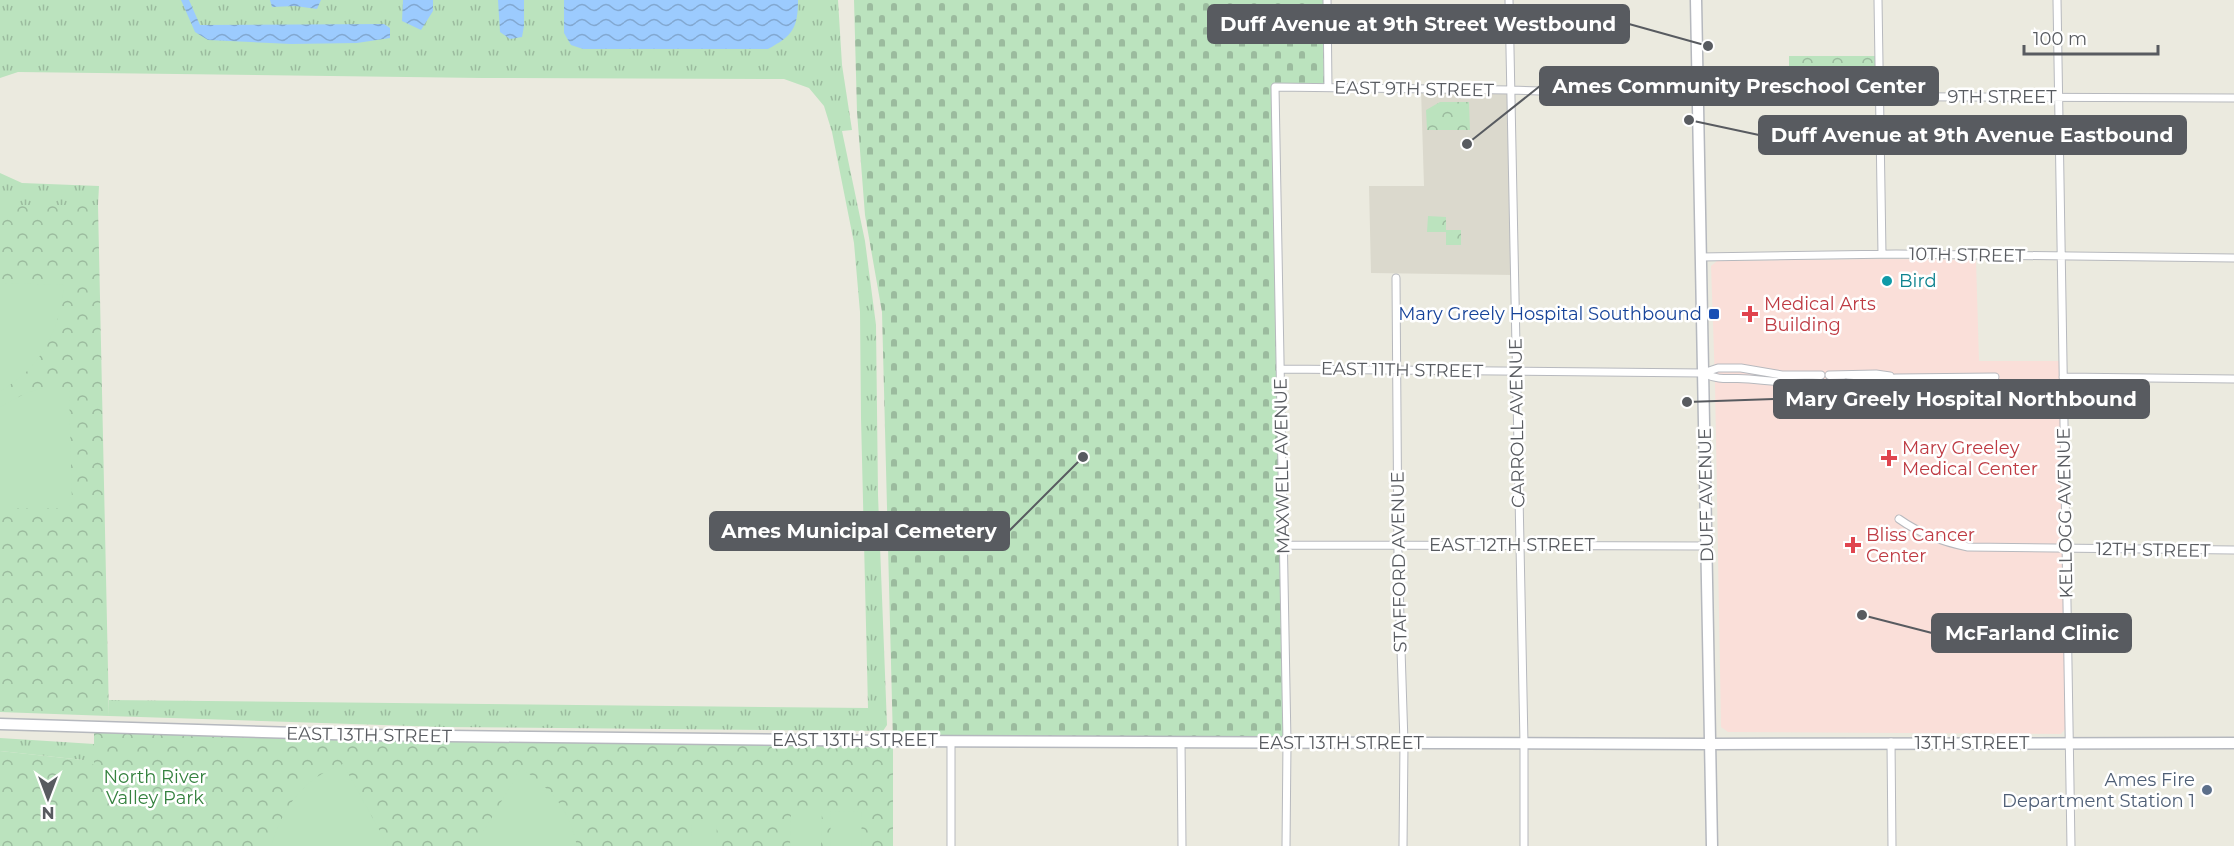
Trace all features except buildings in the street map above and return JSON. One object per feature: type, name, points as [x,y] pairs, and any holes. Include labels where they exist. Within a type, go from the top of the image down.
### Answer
[{"type":"main road","name":"DUFF AVENUE","points":[[1696,0],[1712,846]]},
{"type":"main road","name":"EAST 13TH STREET","points":[[0,724],[365,735],[951,741],[1710,744]]},
{"type":"main road","name":"13TH STREET","points":[[1710,744],[2234,743]]},
{"type":"street","points":[[1326,0],[1328,87]]},
{"type":"street","name":"CARROLL AVENUE","points":[[1509,0],[1524,743],[1524,846]]},
{"type":"street","points":[[1878,0],[1882,254]]},
{"type":"street","name":"KELLOGG AVENUE","points":[[2057,0],[2071,846]]},
{"type":"street","name":"EAST 9TH STREET","points":[[1275,87],[1511,90],[1698,96]]},
{"type":"street","name":"MAXWELL AVENUE","points":[[1275,87],[1287,743],[1286,846]]},
{"type":"street","name":"9TH STREET","points":[[1698,96],[2234,98]]},
{"type":"street","name":"10TH STREET","points":[[1701,257],[1882,254],[2234,258]]},
{"type":"street","name":"STAFFORD AVENUE","points":[[1395,278],[1398,545],[1404,743],[1403,846]]},
{"type":"street","name":"EAST 11TH STREET","points":[[1280,369],[1703,373],[1717,379],[1747,379],[1782,383],[1825,379]]},
{"type":"street","points":[[1825,379],[1876,374],[1896,378]]},
{"type":"street","points":[[1825,379],[1846,382],[1896,378],[1995,377]]},
{"type":"street","points":[[2063,377],[2234,379]]},
{"type":"street","name":"12TH STREET","points":[[1899,519],[1934,538],[1968,547],[2234,550]]},
{"type":"street","name":"EAST 12TH STREET","points":[[1282,545],[1707,546]]},
{"type":"street","points":[[951,741],[951,846]]},
{"type":"street","points":[[1181,742],[1182,846]]},
{"type":"street","points":[[1891,742],[1892,846]]},
{"type":"shaded area","points":[[1511,88],[1514,275],[1371,273],[1369,186],[1424,186],[1421,89]]},
{"type":"shaded area","name":"Mary Greeley Medical Center","points":[[1976,260],[1979,361],[2059,361],[2066,728],[2061,734],[1728,732],[1721,727],[1711,266],[1717,261]]},
{"type":"green space","points":[[0,0],[838,0],[842,65],[852,130],[842,131],[865,241],[876,325],[878,495],[887,725],[883,731],[442,727],[109,716],[109,700],[868,708],[860,312],[854,243],[832,132],[824,106],[809,88],[784,79],[18,72],[0,78]]},
{"type":"green space","points":[[854,0],[1327,0],[1328,87],[1275,87],[1287,743],[893,741],[882,312],[865,215],[857,112]]},
{"type":"green space","points":[[1789,56],[1879,56],[1879,97],[1789,97]]},
{"type":"green space","points":[[1440,102],[1469,102],[1470,130],[1427,130],[1426,110]]},
{"type":"green space","points":[[0,173],[22,183],[99,186],[98,205],[0,205]]},
{"type":"green space","points":[[0,205],[98,205],[109,716],[0,712]]},
{"type":"green space","points":[[1428,216],[1446,217],[1446,230],[1461,230],[1461,245],[1446,245],[1446,232],[1427,232]]},
{"type":"green space","points":[[0,283],[64,285],[58,317],[46,347],[27,371],[0,391]]},
{"type":"green space","points":[[46,387],[69,387],[72,503],[68,508],[0,508],[0,407],[26,393]]},
{"type":"green space","name":"North River Valley Park","points":[[94,727],[893,741],[893,846],[0,846],[0,751],[83,760],[94,765]]},
{"type":"green space","points":[[0,738],[110,745],[109,803],[83,760],[0,751]]},
{"type":"green space","points":[[343,764],[388,846],[271,846],[282,818],[296,796],[316,778]]},
{"type":"green space","points":[[521,768],[542,784],[558,801],[569,821],[577,846],[475,846]]},
{"type":"green space","points":[[791,810],[822,810],[821,846],[790,846]]},
{"type":"green space","points":[[831,811],[862,812],[861,846],[830,846]]},
{"type":"green space","points":[[692,824],[717,824],[716,846],[691,846]]},
{"type":"water","points":[[181,0],[189,0],[200,25],[384,24],[390,28],[390,38],[357,43],[291,44],[208,40],[195,32]]},
{"type":"water","points":[[270,0],[321,0],[317,9],[295,6],[272,7]]},
{"type":"water","points":[[403,0],[433,0],[433,11],[421,30],[402,21]]},
{"type":"water","points":[[498,0],[524,0],[522,37],[510,39],[500,32]]},
{"type":"water","points":[[564,0],[798,0],[797,18],[792,30],[783,40],[768,49],[583,49],[571,45],[564,33]]},
{"type":"place","name":"Duff Avenue at 9th Street Westbound","points":[[1708,46]]},
{"type":"place","name":"Duff Avenue at 9th Avenue Eastbound","points":[[1689,120]]},
{"type":"place","name":"Ames Community Preschool Center","points":[[1467,144]]},
{"type":"place","name":"Bird","points":[[1887,281]]},
{"type":"place","name":"Mary Greely Hospital Southbound","points":[[1714,314]]},
{"type":"place","name":"Medical Arts Building","points":[[1750,314]]},
{"type":"place","name":"Mary Greely Hospital Northbound","points":[[1687,402]]},
{"type":"place","name":"Ames Municipal Cemetery","points":[[1083,457]]},
{"type":"place","name":"Mary Greeley Medical Center","points":[[1889,458]]},
{"type":"place","name":"Bliss Cancer Center","points":[[1853,545]]},
{"type":"place","name":"McFarland Clinic","points":[[1862,615]]},
{"type":"place","name":"Ames Fire Department Station 1","points":[[2207,790]]}]
